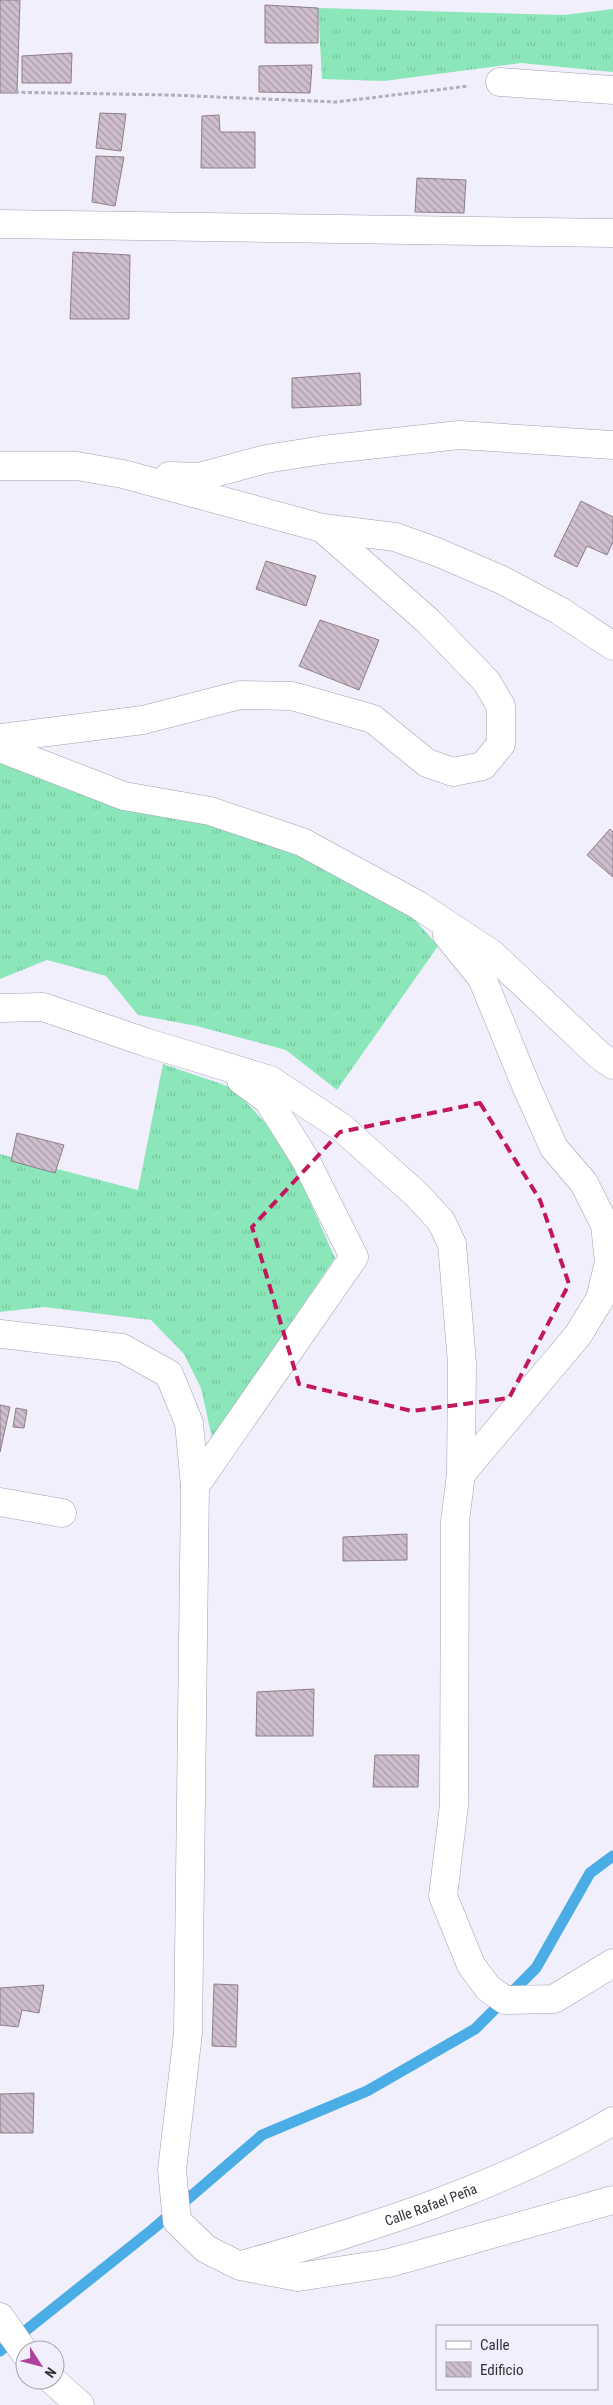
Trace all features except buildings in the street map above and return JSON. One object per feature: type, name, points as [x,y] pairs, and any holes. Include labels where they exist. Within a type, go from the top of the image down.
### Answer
[{"type":"street","points":[[500,82],[613,90]]},
{"type":"street","points":[[0,224],[613,233]]},
{"type":"street","points":[[122,474],[199,477],[266,460],[314,452],[459,435],[613,445]]},
{"type":"street","points":[[0,466],[77,466],[122,474],[322,528],[395,537],[437,552],[527,594],[560,611],[613,646]]},
{"type":"street","points":[[0,738],[144,720],[240,696],[292,696],[373,719],[427,762],[444,769],[453,772],[483,766],[500,744],[501,706],[486,681],[428,621],[322,528]]},
{"type":"street","points":[[0,748],[124,796],[210,811],[302,842],[418,904],[492,954],[599,1055],[613,1065]]},
{"type":"street","points":[[418,904],[460,949],[482,978],[554,1148],[584,1183],[605,1225],[609,1262],[600,1299],[578,1335],[461,1474]]},
{"type":"street","points":[[0,1008],[43,1007],[145,1042],[270,1080],[341,1126],[417,1195],[440,1221],[452,1244],[461,1353],[461,1474],[455,1520],[454,1805],[443,1896],[471,1966],[488,1988],[505,2000],[554,1999],[613,1962]]},
{"type":"street","points":[[195,1486],[354,1257],[305,1159],[268,1100],[218,1064]]},
{"type":"street","points":[[0,1334],[122,1348],[169,1374],[189,1423],[195,1486],[188,2033],[172,2170],[177,2222],[206,2249],[240,2266],[298,2277],[389,2262],[613,2200]]},
{"type":"street","points":[[0,1502],[62,1513]]},
{"type":"street","name":"Calle Rafael Peña","points":[[240,2266],[335,2239],[446,2201],[581,2140],[613,2121]]},
{"type":"street","points":[[0,2317],[16,2340]]},
{"type":"street","points":[[63,2390],[80,2405]]},
{"type":"path","points":[[2,92],[170,95],[336,102],[500,82]]},
{"type":"highlighted area","points":[[480,1103],[540,1200],[569,1284],[509,1398],[412,1411],[299,1384],[252,1227],[340,1132]]},
{"type":"green space","points":[[318,8],[564,15],[613,9],[613,72],[521,63],[384,81],[322,79]]},
{"type":"green space","points":[[0,762],[225,825],[332,869],[409,913],[438,946],[337,1090],[286,1050],[197,1026],[138,1015],[106,976],[47,960],[0,979]]},
{"type":"green space","points":[[163,1064],[233,1088],[284,1143],[335,1258],[212,1438],[201,1388],[184,1354],[151,1320],[44,1307],[0,1312],[0,1154],[138,1190]]},
{"type":"waterway","points":[[0,2351],[153,2229],[262,2135],[367,2091],[475,2029],[536,1968],[590,1873],[613,1856]]}]
